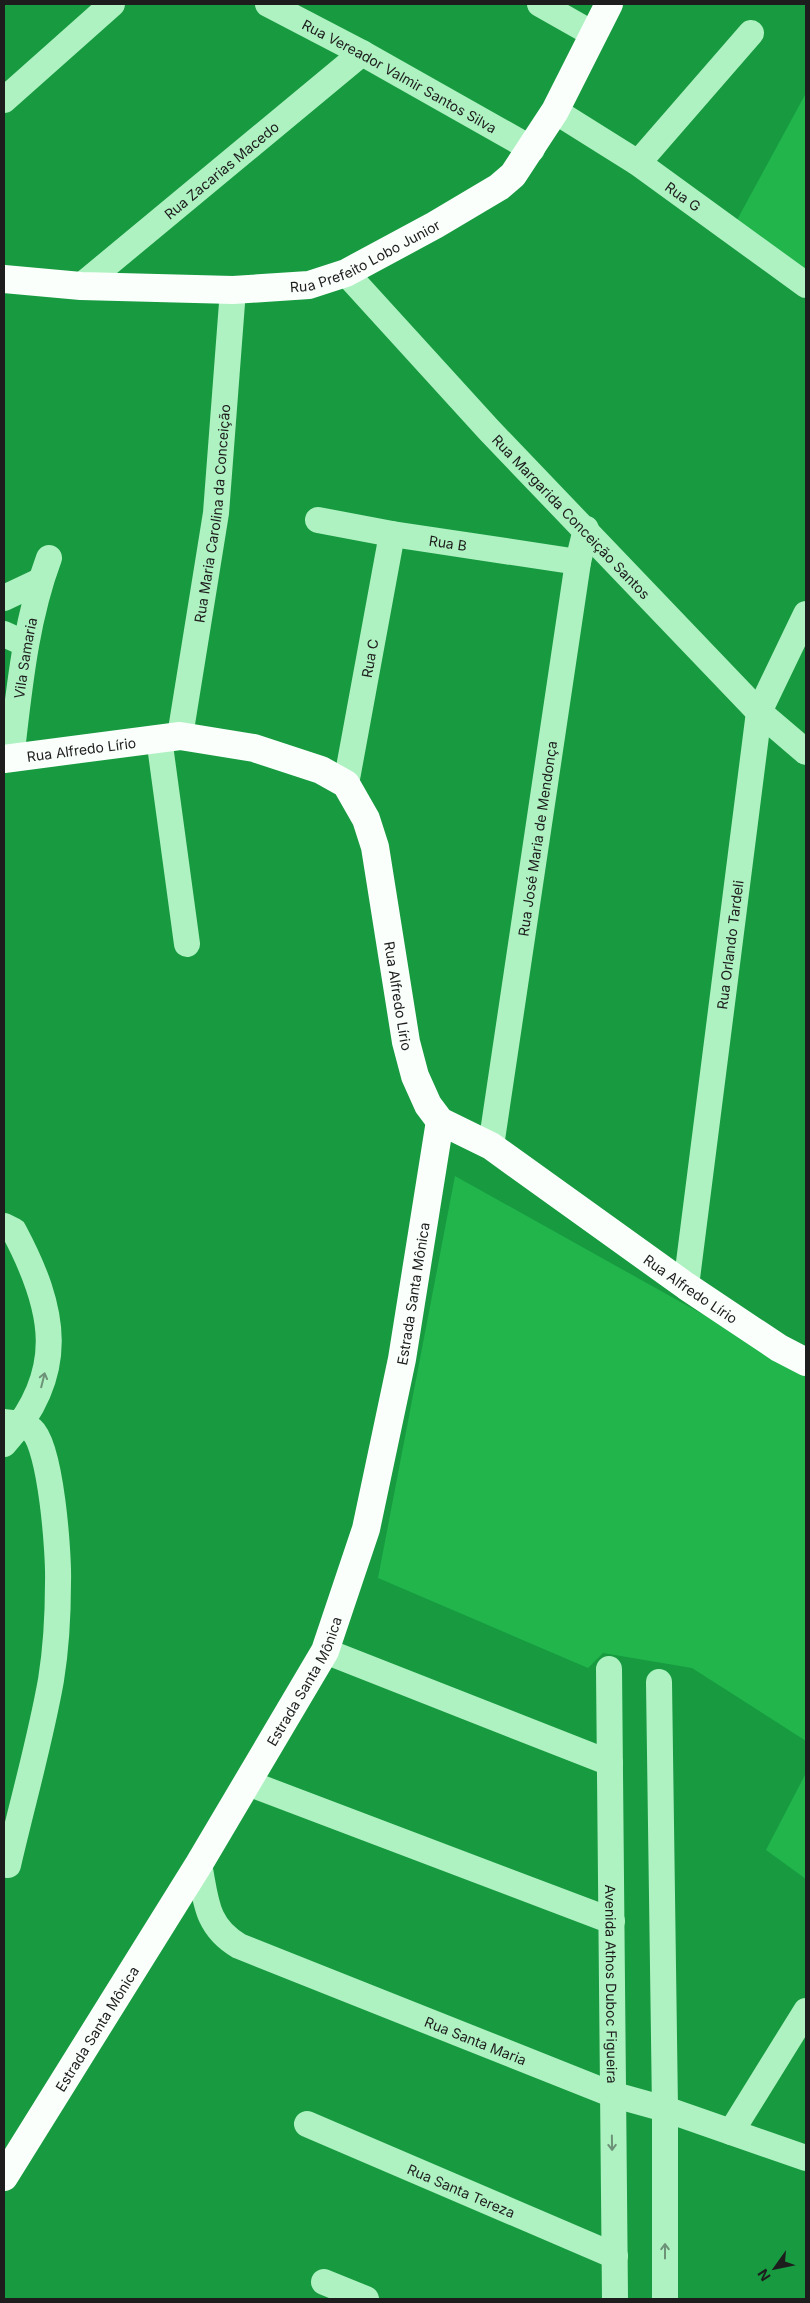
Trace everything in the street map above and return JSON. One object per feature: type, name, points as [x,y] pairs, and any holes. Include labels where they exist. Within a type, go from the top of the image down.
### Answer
[{"type":"main road","name":"Rua Prefeito Lobo Junior","points":[[4,279],[81,286],[233,290],[309,286],[346,273],[499,187],[513,176],[555,111],[609,4]]},
{"type":"main road","name":"Rua Alfredo Lírio","points":[[7,759],[170,737],[254,748],[322,770],[346,784],[366,819],[375,847],[406,1042],[415,1076],[428,1105],[440,1121],[491,1146],[686,1286],[780,1348],[806,1362]]},
{"type":"main road","name":"Estrada Santa Mônica","points":[[4,2177],[199,1864],[325,1651],[368,1519],[402,1359],[440,1121]]},
{"type":"street","points":[[4,100],[84,13],[112,4]]},
{"type":"street","name":"Rua Vereador Valmir Santos Silva","points":[[268,4],[362,53],[532,149]]},
{"type":"street","points":[[540,4],[593,34]]},
{"type":"street","points":[[638,163],[751,33]]},
{"type":"street","name":"Rua Zacarias Macedo","points":[[81,286],[362,53]]},
{"type":"street","name":"Rua G","points":[[555,111],[638,163],[806,286]]},
{"type":"street","name":"Rua Margarida Conceição Santos","points":[[346,273],[490,430],[759,712],[806,752]]},
{"type":"street","name":"Rua Maria Carolina da Conceição","points":[[170,737],[216,513],[233,290]]},
{"type":"street","name":"Rua B","points":[[318,520],[392,534],[578,562]]},
{"type":"street","name":"Rua José Maria de Mendonça","points":[[491,1146],[578,562],[586,529]]},
{"type":"street","name":"Rua C","points":[[346,784],[392,534]]},
{"type":"street","name":"Vila Samaria","points":[[4,598],[45,570],[15,639],[7,759]]},
{"type":"street","name":"Rua Orlando Tardeli","points":[[686,1286],[759,712],[806,614]]},
{"type":"street","points":[[170,737],[187,944]]},
{"type":"street","points":[[4,1444],[13,1423],[42,1388],[50,1339],[45,1307],[36,1280],[9,1228]]},
{"type":"street","points":[[8,1865],[51,1680],[58,1581],[54,1516],[47,1466],[36,1435],[13,1423]]},
{"type":"street","points":[[325,1651],[610,1763]]},
{"type":"street","name":"Avenida Athos Duboc Figueira","points":[[610,1669],[611,2094],[615,2299]]},
{"type":"street","points":[[659,1682],[665,2109],[665,2299]]},
{"type":"street","points":[[248,1783],[612,1921]]},
{"type":"street","name":"Rua Santa Maria","points":[[199,1864],[208,1911],[214,1924],[223,1937],[239,1946],[611,2094],[665,2109],[806,2158]]},
{"type":"street","points":[[732,2132],[806,2011]]},
{"type":"street","name":"Rua Santa Tereza","points":[[307,2124],[614,2256]]},
{"type":"street","points":[[324,2282],[366,2299]]},
{"type":"green space","points":[[806,93],[806,269],[737,220]]},
{"type":"green space","points":[[455,1176],[806,1372],[806,1741],[692,1668],[603,1653],[588,1668],[378,1578]]},
{"type":"green space","points":[[806,1773],[806,1879],[766,1850]]}]
